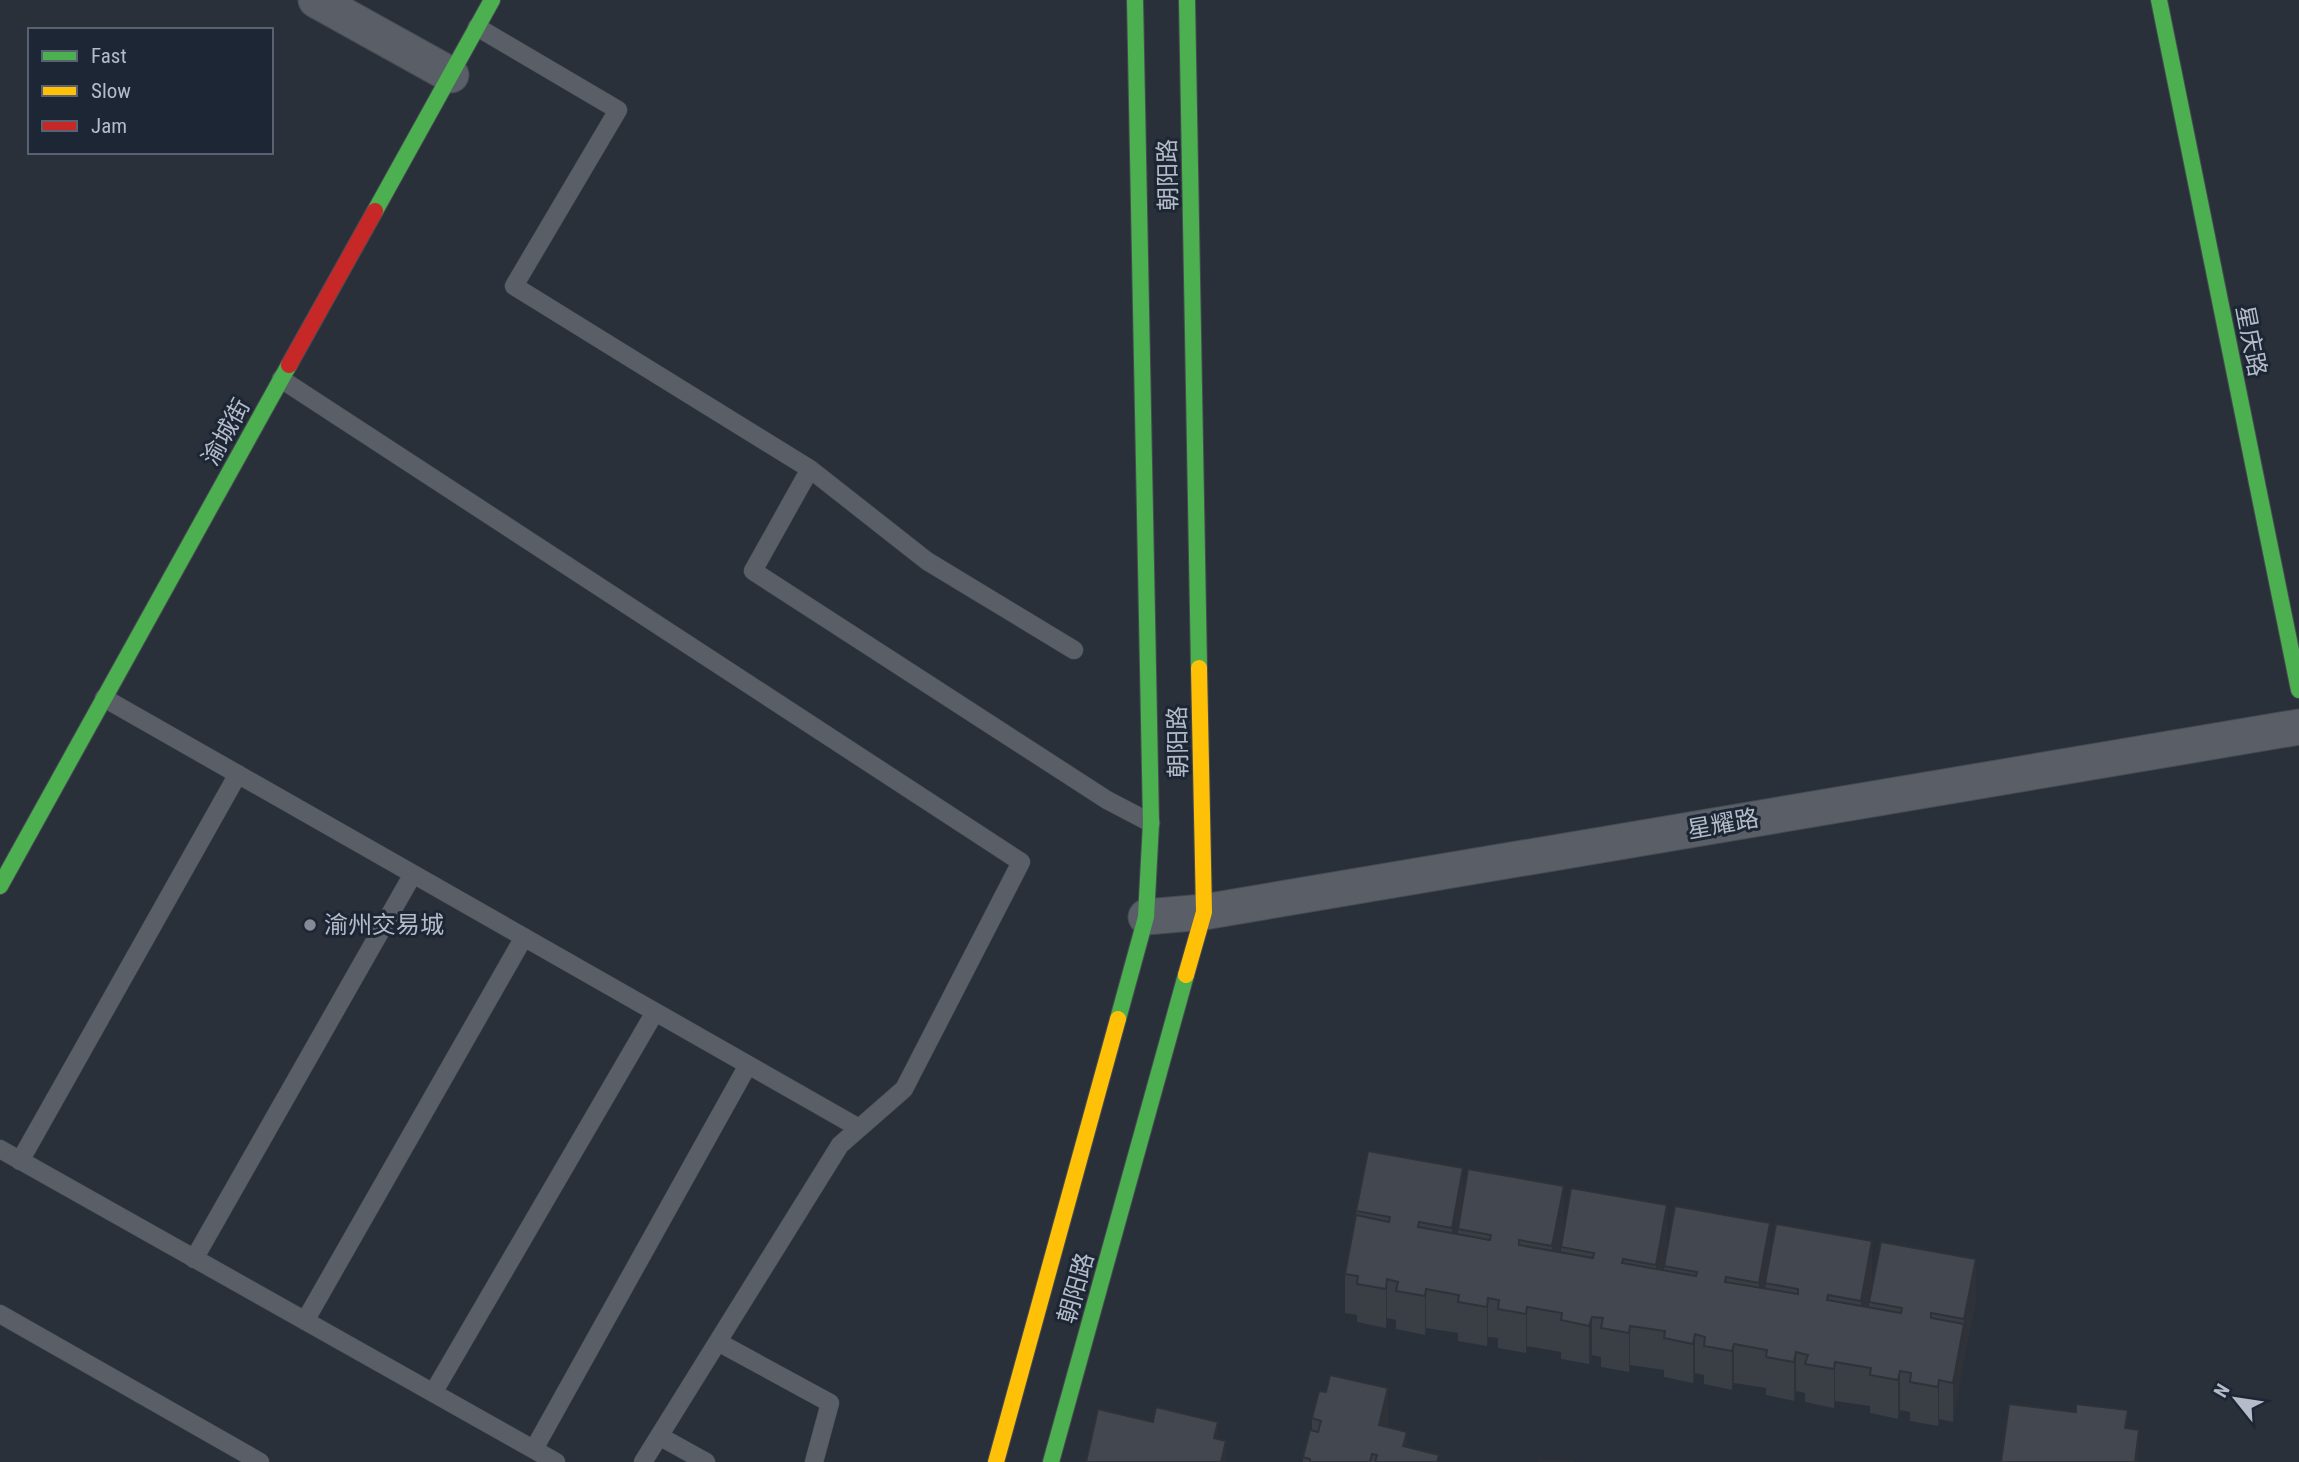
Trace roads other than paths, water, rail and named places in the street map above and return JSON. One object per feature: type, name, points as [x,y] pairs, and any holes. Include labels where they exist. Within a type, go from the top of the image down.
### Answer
[{"type":"main road","name":"渝城街","points":[[0,886],[492,0]]},
{"type":"main road","name":"朝阳路","points":[[996,1462],[1146,916],[1151,823],[1135,0]]},
{"type":"main road","name":"朝阳路","points":[[1051,1462],[1204,912],[1187,0]]},
{"type":"main road","name":"星庆路","points":[[2159,0],[2299,690]]},
{"type":"street","points":[[316,0],[451,75]]},
{"type":"street","name":"星耀路","points":[[1146,916],[1204,912],[2299,727]]},
{"type":"lane","points":[[477,27],[618,110],[514,286],[810,469],[927,561],[1074,650]]},
{"type":"lane","points":[[281,379],[1021,862],[904,1089],[840,1144],[643,1462]]},
{"type":"lane","points":[[810,469],[753,571],[1107,800],[1151,823]]},
{"type":"lane","points":[[104,698],[859,1128]]},
{"type":"lane","points":[[20,1161],[238,774]]},
{"type":"lane","points":[[194,1259],[413,874]]},
{"type":"lane","points":[[305,1321],[524,937]]},
{"type":"lane","points":[[433,1394],[655,1012]]},
{"type":"lane","points":[[534,1450],[748,1065]]},
{"type":"lane","points":[[0,1149],[556,1462]]},
{"type":"lane","points":[[0,1314],[260,1462]]},
{"type":"lane","points":[[718,1342],[830,1403],[814,1462]]},
{"type":"lane","points":[[659,1436],[706,1462]]},
{"type":"place","name":"渝州交易城","points":[[310,925]]}]
